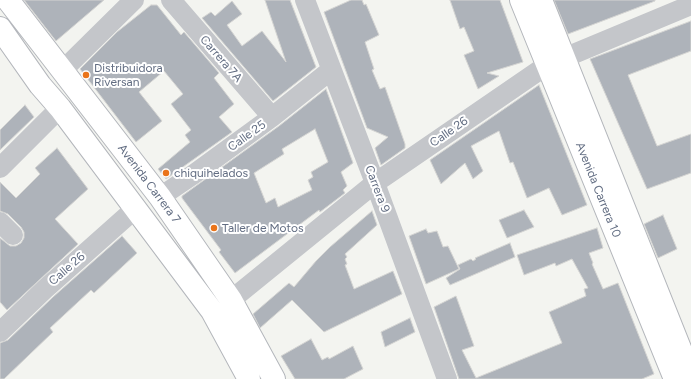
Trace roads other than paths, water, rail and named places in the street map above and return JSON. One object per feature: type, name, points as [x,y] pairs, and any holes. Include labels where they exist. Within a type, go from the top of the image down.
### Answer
[{"type":"main road","name":"Avenida Carrera 7","points":[[8,0],[160,197],[231,300],[274,379]]},
{"type":"main road","name":"Avenida Carrera 10","points":[[521,0],[556,61],[685,376]]},
{"type":"main road","name":"Avenida Carrera 10","points":[[541,0],[556,61]]},
{"type":"main road","name":"Avenida Carrera 7","points":[[0,28],[40,84],[136,208],[212,311],[249,379]]},
{"type":"street","points":[[62,71],[134,0]]},
{"type":"street","name":"Carrera 7A","points":[[171,0],[272,117]]},
{"type":"street","name":"Carrera 9","points":[[305,0],[375,183],[447,379]]},
{"type":"street","name":"Calle 26","points":[[212,311],[231,300],[375,183],[556,61],[691,5]]},
{"type":"street","name":"Calle 25","points":[[160,197],[272,117],[331,70]]},
{"type":"street","points":[[0,168],[60,108]]},
{"type":"street","name":"Calle 26","points":[[0,332],[45,289],[136,208]]},
{"type":"place","name":"Distribuidora Riversan","points":[[86,75]]},
{"type":"place","name":"chiquihelados","points":[[166,173]]},
{"type":"place","name":"Taller de Motos","points":[[214,228]]}]
